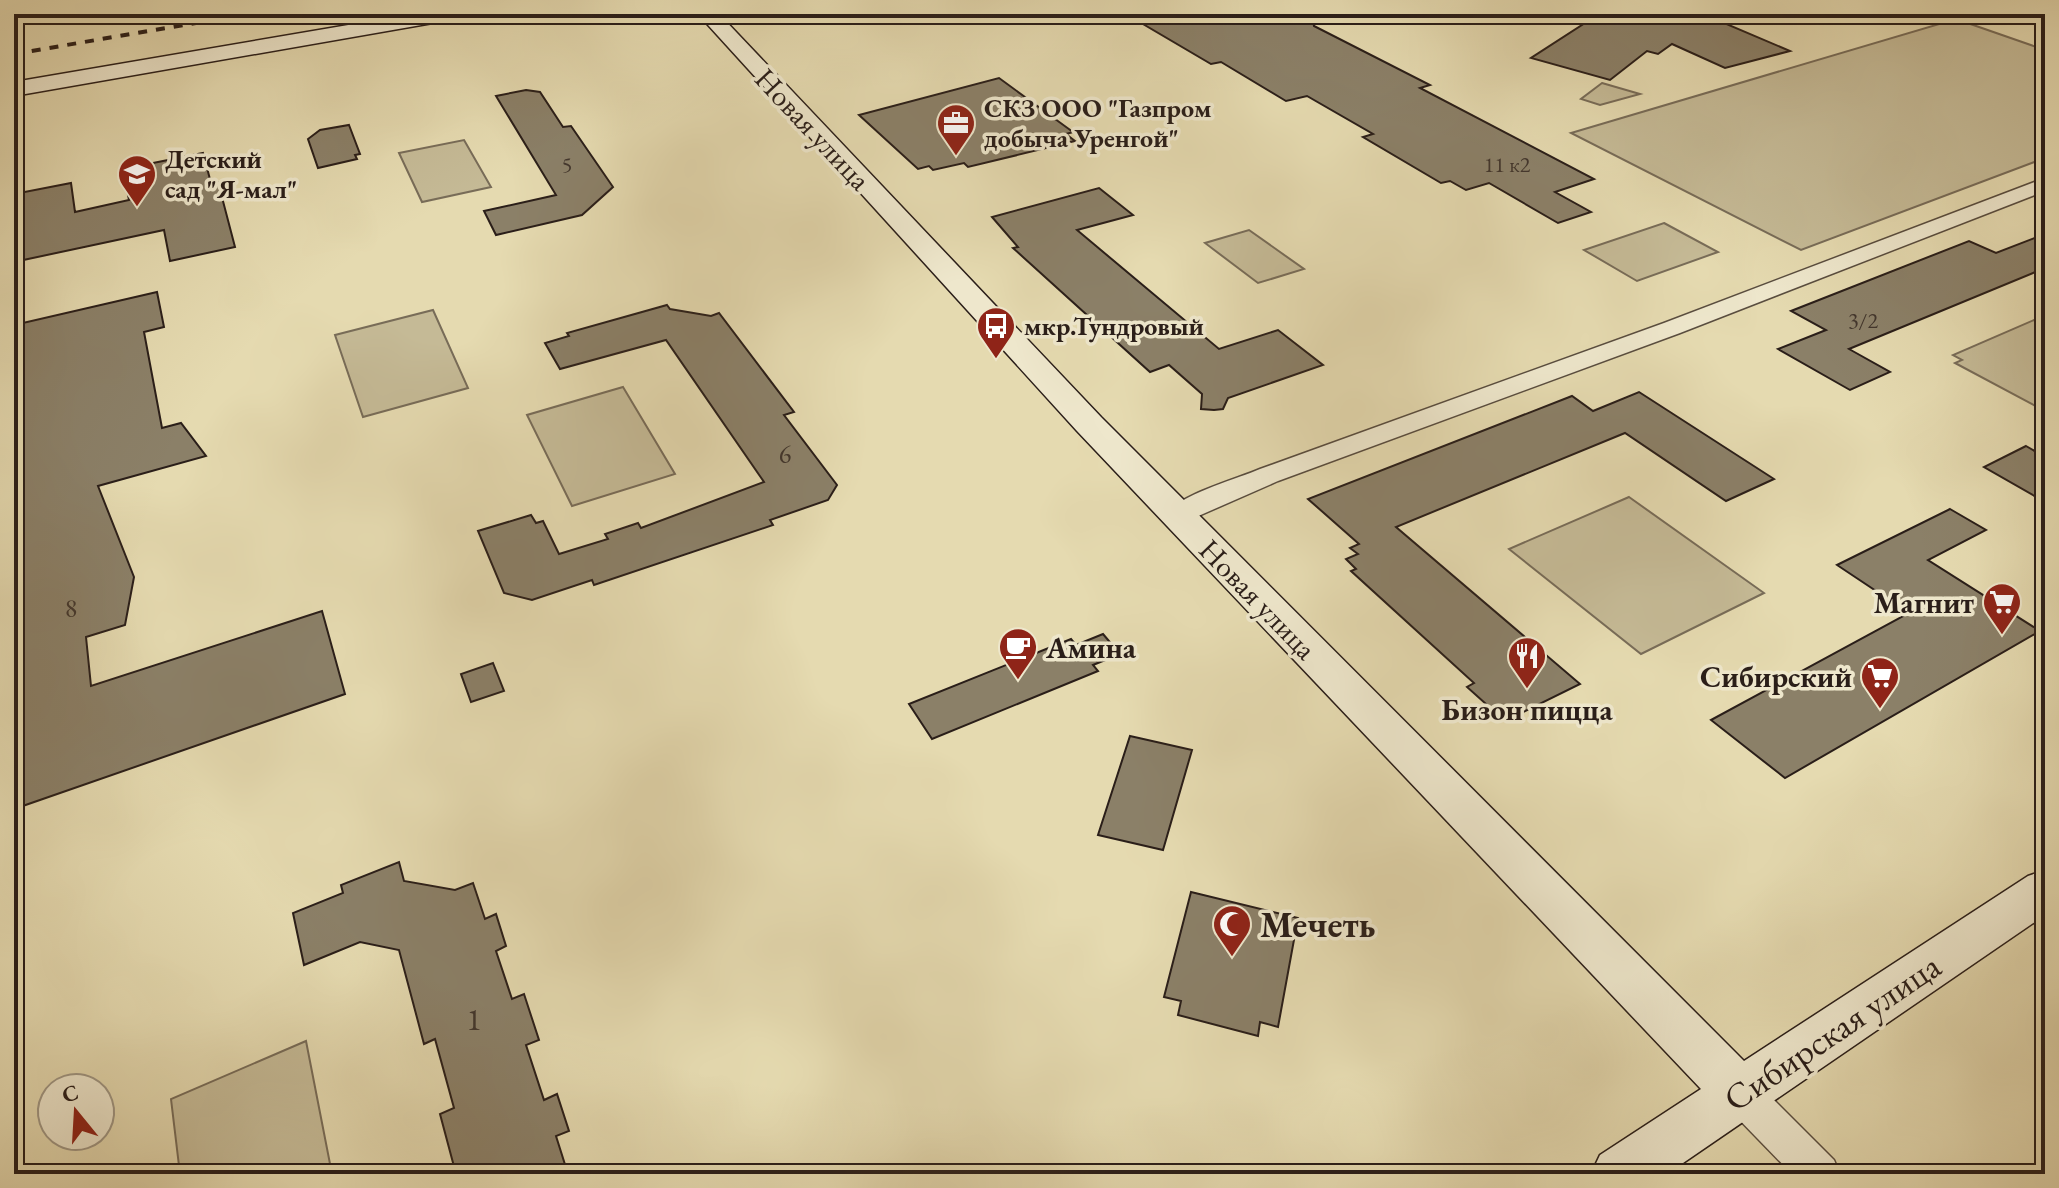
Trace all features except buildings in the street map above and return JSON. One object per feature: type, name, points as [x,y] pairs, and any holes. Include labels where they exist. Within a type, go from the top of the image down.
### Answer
[{"type":"main road","points":[[14,98],[450,14]]},
{"type":"main road","name":"Новая улица","points":[[708,14],[1178,515],[1740,1093]]},
{"type":"main road","points":[[14,89],[293,43]]},
{"type":"main road","name":"Сибирская улица","points":[[1619,1174],[2045,890]]},
{"type":"street","points":[[1178,515],[1206,500],[1269,475],[1672,328],[2045,184]]},
{"type":"street","name":"Новая улица","points":[[1740,1093],[1820,1174]]},
{"type":"shaded area","points":[[1956,19],[2045,50],[2045,158],[1801,250],[1571,133]]},
{"type":"shaded area","points":[[1602,83],[1640,94],[1600,105],[1581,99]]},
{"type":"shaded area","points":[[464,140],[491,187],[422,202],[399,153]]},
{"type":"shaded area","points":[[1664,223],[1718,252],[1637,281],[1584,250]]},
{"type":"shaded area","points":[[1249,230],[1304,269],[1258,283],[1205,243]]},
{"type":"shaded area","points":[[433,310],[468,388],[363,417],[335,335]]},
{"type":"shaded area","points":[[2041,317],[2045,319],[2045,411],[1955,363],[1962,360],[1953,355]]},
{"type":"shaded area","points":[[623,387],[675,474],[572,506],[527,415]]},
{"type":"shaded area","points":[[1629,497],[1764,593],[1641,654],[1509,549]]},
{"type":"shaded area","points":[[306,1041],[332,1174],[180,1174],[171,1099]]},
{"type":"railway","points":[[14,54],[248,14]]},
{"type":"place","name":"СКЗ ООО \"Газпром добыча Уренгой\"","points":[[956,157]]},
{"type":"place","name":"Детский сад \"Я-мал\"","points":[[137,208]]},
{"type":"place","name":"мкр.Тундровый","points":[[996,360]]},
{"type":"place","name":"Магнит","points":[[2002,636]]},
{"type":"place","name":"Амина","points":[[1018,681]]},
{"type":"place","name":"Бизон пицца","points":[[1527,690]]},
{"type":"place","name":"Сибирский","points":[[1880,710]]},
{"type":"place","name":"Мечеть","points":[[1232,958]]}]
